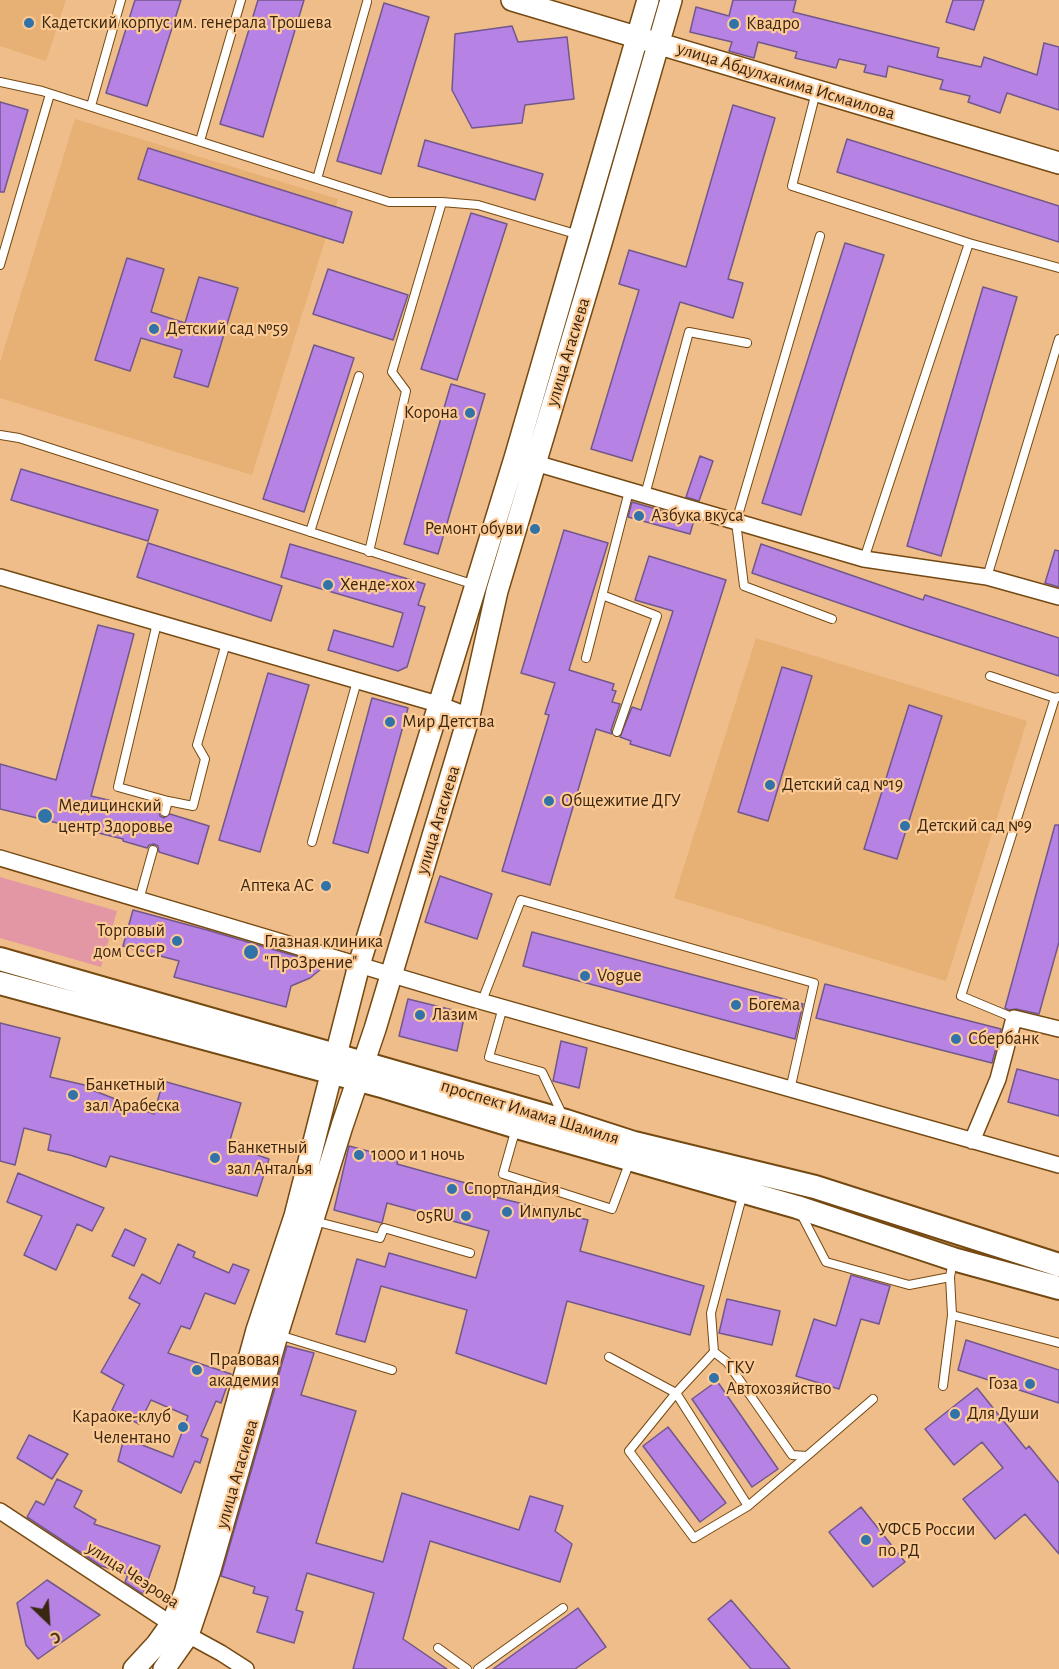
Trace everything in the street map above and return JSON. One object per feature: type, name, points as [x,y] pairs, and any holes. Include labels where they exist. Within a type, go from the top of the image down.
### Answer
[{"type":"main road","name":"улица Абдулхакима Исмаилова","points":[[512,0],[1059,163]]},
{"type":"main road","name":"улица Агасиева","points":[[180,1629],[184,1593],[267,1333],[312,1221],[470,716],[525,460],[580,235],[648,0]]},
{"type":"main road","name":"улица Агасиева","points":[[267,1333],[359,965],[441,705],[476,585],[525,460],[601,243],[671,0]]},
{"type":"main road","name":"проспект Имама Шамиля","points":[[0,959],[359,1071],[566,1121],[634,1143],[815,1187],[1059,1265]]},
{"type":"main road","name":"проспект Имама Шамиля","points":[[2,986],[335,1064]]},
{"type":"main road","name":"проспект Имама Шамиля","points":[[359,1071],[517,1127],[797,1207],[951,1268],[1059,1288]]},
{"type":"main road","points":[[134,1669],[157,1644],[180,1629]]},
{"type":"main road","points":[[164,1669],[180,1629]]},
{"type":"street","points":[[525,460],[864,559],[987,577],[1059,597]]},
{"type":"street","points":[[0,577],[441,705],[470,716]]},
{"type":"street","points":[[0,858],[482,1001],[1059,1166]]},
{"type":"street","points":[[972,1141],[998,1079],[1014,1018],[1059,1029]]},
{"type":"street","name":"улица Чеэрова","points":[[0,1511],[180,1629],[246,1669]]},
{"type":"street","points":[[221,1653],[224,1669]]},
{"type":"lane","points":[[91,106],[121,0]]},
{"type":"lane","points":[[200,141],[241,0]]},
{"type":"lane","points":[[317,179],[367,2]]},
{"type":"lane","points":[[0,82],[50,93],[389,202],[478,205],[601,243]]},
{"type":"lane","points":[[817,90],[792,186],[969,243],[1059,268]]},
{"type":"lane","points":[[0,265],[50,93]]},
{"type":"lane","points":[[369,552],[406,391],[392,372],[442,202]]},
{"type":"lane","points":[[820,236],[736,522],[744,586],[832,619]]},
{"type":"lane","points":[[864,559],[969,243]]},
{"type":"lane","points":[[645,495],[689,332],[747,343]]},
{"type":"lane","points":[[987,577],[1059,339]]},
{"type":"lane","points":[[310,532],[359,376]]},
{"type":"lane","points":[[0,435],[19,438],[496,591]]},
{"type":"lane","points":[[586,658],[629,490]]},
{"type":"lane","points":[[602,595],[657,616],[617,732]]},
{"type":"lane","points":[[157,623],[118,787],[193,806],[205,759],[197,745],[226,643]]},
{"type":"lane","points":[[990,676],[1057,698],[961,996],[1014,1018]]},
{"type":"lane","points":[[312,842],[357,681]]},
{"type":"lane","points":[[165,813],[168,801]]},
{"type":"lane","points":[[139,900],[153,850]]},
{"type":"lane","points":[[482,1001],[521,900],[814,983],[790,1090]]},
{"type":"lane","points":[[503,1007],[489,1057],[542,1072],[566,1121]]},
{"type":"lane","points":[[517,1127],[503,1174],[612,1209],[631,1160]]},
{"type":"lane","points":[[743,1192],[711,1313],[714,1352],[676,1393],[629,1451],[694,1538],[748,1506],[873,1398]]},
{"type":"lane","points":[[797,1207],[826,1262],[909,1285],[951,1268],[952,1315],[943,1386]]},
{"type":"lane","points":[[312,1221],[380,1238],[384,1228],[470,1253]]},
{"type":"lane","points":[[952,1315],[1059,1343]]},
{"type":"lane","points":[[267,1333],[392,1370]]},
{"type":"lane","points":[[714,1352],[728,1362],[792,1455],[807,1456]]},
{"type":"lane","points":[[609,1357],[676,1393],[748,1506]]},
{"type":"lane","points":[[478,1669],[562,1608]]},
{"type":"lane","points":[[438,1648],[467,1669]]},
{"type":"shaded area","name":"Кадетский корпус им. генерала Трошева","points":[[0,0],[66,0],[46,61],[0,46]]},
{"type":"shaded area","name":"Детский сад №59","points":[[75,119],[338,199],[252,475],[0,398],[0,362]]},
{"type":"shaded area","points":[[756,638],[1027,721],[946,981],[674,898]]},
{"type":"shaded area","points":[[0,877],[117,911],[101,967],[0,938]]},
{"type":"building","points":[[135,0],[181,0],[147,106],[106,93]]},
{"type":"building","points":[[258,0],[304,0],[263,137],[220,124]]},
{"type":"building","points":[[733,0],[796,0],[793,12],[939,48],[937,57],[981,67],[984,57],[1037,75],[1044,43],[1059,47],[1059,110],[1007,93],[1000,113],[968,102],[970,96],[940,89],[943,80],[888,66],[886,77],[864,72],[866,65],[839,59],[836,68],[795,58],[797,52],[758,42],[754,58],[729,51],[732,42],[690,32],[696,7],[729,16]]},
{"type":"building","points":[[953,0],[984,0],[974,30],[946,22]]},
{"type":"building","points":[[384,3],[429,17],[381,174],[337,161]]},
{"type":"building","points":[[512,26],[518,42],[567,37],[574,99],[525,105],[522,123],[472,128],[452,90],[455,34]]},
{"type":"building","points":[[0,102],[28,110],[4,192],[0,192]]},
{"type":"building","points":[[733,105],[775,118],[728,279],[743,283],[733,318],[680,302],[632,461],[591,449],[639,290],[619,284],[629,250],[686,267]]},
{"type":"building","points":[[847,139],[1059,206],[1059,242],[837,172]]},
{"type":"building","points":[[425,140],[543,174],[535,200],[418,166]]},
{"type":"building","points":[[148,148],[352,212],[343,243],[138,179]]},
{"type":"building","points":[[471,213],[507,224],[457,380],[421,369]]},
{"type":"building","points":[[845,243],[884,255],[801,515],[762,503]]},
{"type":"building","points":[[127,258],[164,269],[151,312],[185,323],[199,277],[238,288],[208,387],[174,377],[182,350],[141,338],[130,371],[95,360]]},
{"type":"building","points":[[328,269],[408,295],[393,340],[313,314]]},
{"type":"building","points":[[983,287],[1017,297],[941,556],[907,546]]},
{"type":"building","points":[[314,345],[354,358],[304,512],[263,499]]},
{"type":"building","points":[[451,384],[485,394],[438,554],[404,544]]},
{"type":"building","points":[[700,456],[713,461],[699,501],[686,497]]},
{"type":"building","points":[[21,469],[158,510],[148,541],[11,500]]},
{"type":"building","points":[[632,502],[694,520],[690,534],[628,517]]},
{"type":"building","points":[[564,530],[608,543],[569,670],[614,684],[612,690],[616,691],[612,702],[620,704],[611,730],[612,734],[596,729],[550,885],[502,871],[549,715],[545,714],[555,683],[521,673]]},
{"type":"building","points":[[148,543],[282,586],[271,621],[137,577]]},
{"type":"building","points":[[290,544],[425,584],[418,605],[425,607],[407,667],[398,671],[328,650],[334,630],[393,647],[403,613],[281,577]]},
{"type":"building","points":[[761,544],[923,600],[925,595],[1059,638],[1059,676],[752,573]]},
{"type":"building","points":[[1055,550],[1059,551],[1059,587],[1045,583]]},
{"type":"building","points":[[649,556],[726,580],[670,756],[630,744],[631,741],[620,737],[632,707],[641,710],[673,611],[635,600]]},
{"type":"building","points":[[98,625],[134,634],[91,796],[134,806],[135,803],[159,811],[160,816],[164,818],[170,814],[209,826],[198,864],[159,852],[158,846],[154,844],[147,848],[123,841],[123,839],[0,809],[0,764],[56,780]]},
{"type":"building","points":[[782,667],[812,676],[768,821],[738,812]]},
{"type":"building","points":[[268,673],[309,685],[260,852],[219,840]]},
{"type":"building","points":[[372,698],[408,708],[368,853],[333,843]]},
{"type":"building","points":[[909,705],[942,716],[897,859],[864,849]]},
{"type":"building","points":[[1055,825],[1059,825],[1059,942],[1039,1014],[1016,1009],[1009,1010],[1005,1008]]},
{"type":"building","points":[[440,876],[492,894],[477,939],[425,922]]},
{"type":"building","points":[[133,910],[326,965],[310,978],[291,986],[286,1007],[174,977],[179,961],[123,946]]},
{"type":"building","points":[[532,932],[803,1004],[795,1039],[523,966]]},
{"type":"building","points":[[825,984],[1001,1029],[992,1063],[816,1018]]},
{"type":"building","points":[[408,999],[465,1013],[457,1051],[399,1036]]},
{"type":"building","points":[[0,1023],[60,1038],[50,1077],[93,1087],[92,1090],[154,1114],[163,1081],[241,1103],[230,1140],[244,1144],[243,1150],[269,1159],[257,1196],[110,1156],[106,1167],[48,1150],[51,1135],[24,1128],[15,1165],[0,1161]]},
{"type":"building","points":[[561,1041],[587,1048],[579,1088],[553,1081]]},
{"type":"building","points":[[1017,1069],[1059,1080],[1059,1116],[1008,1102]]},
{"type":"building","points":[[349,1146],[398,1159],[397,1164],[480,1187],[479,1193],[588,1220],[580,1251],[704,1286],[690,1335],[567,1301],[546,1384],[456,1353],[467,1310],[381,1286],[365,1342],[336,1334],[357,1259],[385,1267],[389,1253],[476,1278],[489,1231],[387,1203],[382,1223],[334,1210]]},
{"type":"building","points":[[18,1173],[104,1208],[92,1231],[77,1224],[56,1270],[24,1255],[42,1216],[7,1202]]},
{"type":"building","points":[[125,1229],[146,1239],[134,1266],[112,1256]]},
{"type":"building","points":[[178,1244],[195,1252],[193,1257],[229,1273],[233,1264],[249,1270],[235,1304],[205,1293],[190,1329],[181,1326],[168,1353],[231,1374],[221,1403],[216,1401],[201,1436],[208,1439],[200,1463],[195,1461],[181,1493],[118,1461],[124,1438],[173,1457],[188,1416],[151,1400],[139,1424],[112,1410],[124,1385],[101,1372],[140,1304],[129,1298],[142,1274],[160,1284]]},
{"type":"building","points":[[851,1275],[890,1286],[879,1324],[861,1319],[839,1389],[796,1376],[814,1319],[836,1326]]},
{"type":"building","points":[[727,1299],[780,1311],[772,1345],[719,1333]]},
{"type":"building","points":[[966,1340],[1059,1370],[1059,1403],[958,1370]]},
{"type":"building","points":[[287,1346],[314,1353],[301,1395],[356,1411],[316,1543],[383,1562],[402,1493],[519,1530],[530,1496],[563,1506],[555,1531],[572,1544],[560,1582],[430,1541],[403,1639],[447,1669],[353,1669],[374,1593],[307,1573],[296,1610],[303,1612],[294,1643],[257,1632],[268,1597],[253,1593],[255,1587],[221,1576]]},
{"type":"building","points":[[717,1381],[778,1469],[752,1487],[692,1399]]},
{"type":"building","points":[[977,1388],[1026,1449],[1029,1446],[1059,1483],[1059,1554],[1025,1514],[995,1539],[963,1499],[1003,1468],[982,1442],[954,1465],[925,1429]]},
{"type":"building","points":[[668,1427],[726,1503],[700,1522],[643,1446]]},
{"type":"building","points":[[29,1435],[68,1454],[52,1479],[17,1458]]},
{"type":"building","points":[[57,1479],[82,1491],[74,1507],[96,1520],[94,1524],[160,1546],[143,1594],[125,1582],[128,1574],[101,1566],[27,1517],[36,1501],[44,1505]]},
{"type":"building","points":[[861,1507],[905,1562],[873,1587],[829,1532]]},
{"type":"building","points":[[47,1580],[100,1615],[38,1659],[26,1645],[17,1603]]},
{"type":"building","points":[[731,1600],[790,1669],[751,1669],[708,1619]]},
{"type":"building","points":[[578,1608],[606,1647],[575,1669],[493,1669]]},
{"type":"place","name":"Кадетский корпус им. генерала Трошева","points":[[29,23]]},
{"type":"place","name":"Квадро","points":[[734,24]]},
{"type":"place","name":"Детский сад №59","points":[[154,329]]},
{"type":"place","name":"Корона","points":[[470,413]]},
{"type":"place","name":"Азбука вкуса","points":[[639,516]]},
{"type":"place","name":"Ремонт обуви","points":[[535,529]]},
{"type":"place","name":"Хенде-хох","points":[[328,585]]},
{"type":"place","name":"Мир Детства","points":[[390,722]]},
{"type":"place","name":"Детский сад №19","points":[[770,785]]},
{"type":"place","name":"Общежитие ДГУ","points":[[549,801]]},
{"type":"place","name":"Медицинский центр Здоровье","points":[[45,816]]},
{"type":"place","name":"Детский сад №9","points":[[905,826]]},
{"type":"place","name":"Аптека АС","points":[[326,886]]},
{"type":"place","name":"Торговый дом СССР","points":[[177,941]]},
{"type":"place","name":"Глазная клиника \"ПроЗрение\"","points":[[251,952]]},
{"type":"place","name":"Vogue","points":[[585,976]]},
{"type":"place","name":"Богема","points":[[736,1005]]},
{"type":"place","name":"Лазим","points":[[420,1015]]},
{"type":"place","name":"Сбербанк","points":[[956,1039]]},
{"type":"place","name":"Банкетный зал Арабеска","points":[[73,1095]]},
{"type":"place","name":"1000 и 1 ночь","points":[[359,1155]]},
{"type":"place","name":"Банкетный зал Анталья","points":[[215,1158]]},
{"type":"place","name":"Спортландия","points":[[452,1189]]},
{"type":"place","name":"Импульс","points":[[507,1212]]},
{"type":"place","name":"05RU","points":[[466,1216]]},
{"type":"place","name":"Правовая академия","points":[[197,1370]]},
{"type":"place","name":"ГКУ Автохозяйство","points":[[714,1378]]},
{"type":"place","name":"Гоза","points":[[1030,1384]]},
{"type":"place","name":"Для Души","points":[[955,1414]]},
{"type":"place","name":"Караоке-клуб Челентано","points":[[183,1427]]},
{"type":"place","name":"УФСБ России по РД","points":[[866,1540]]}]
